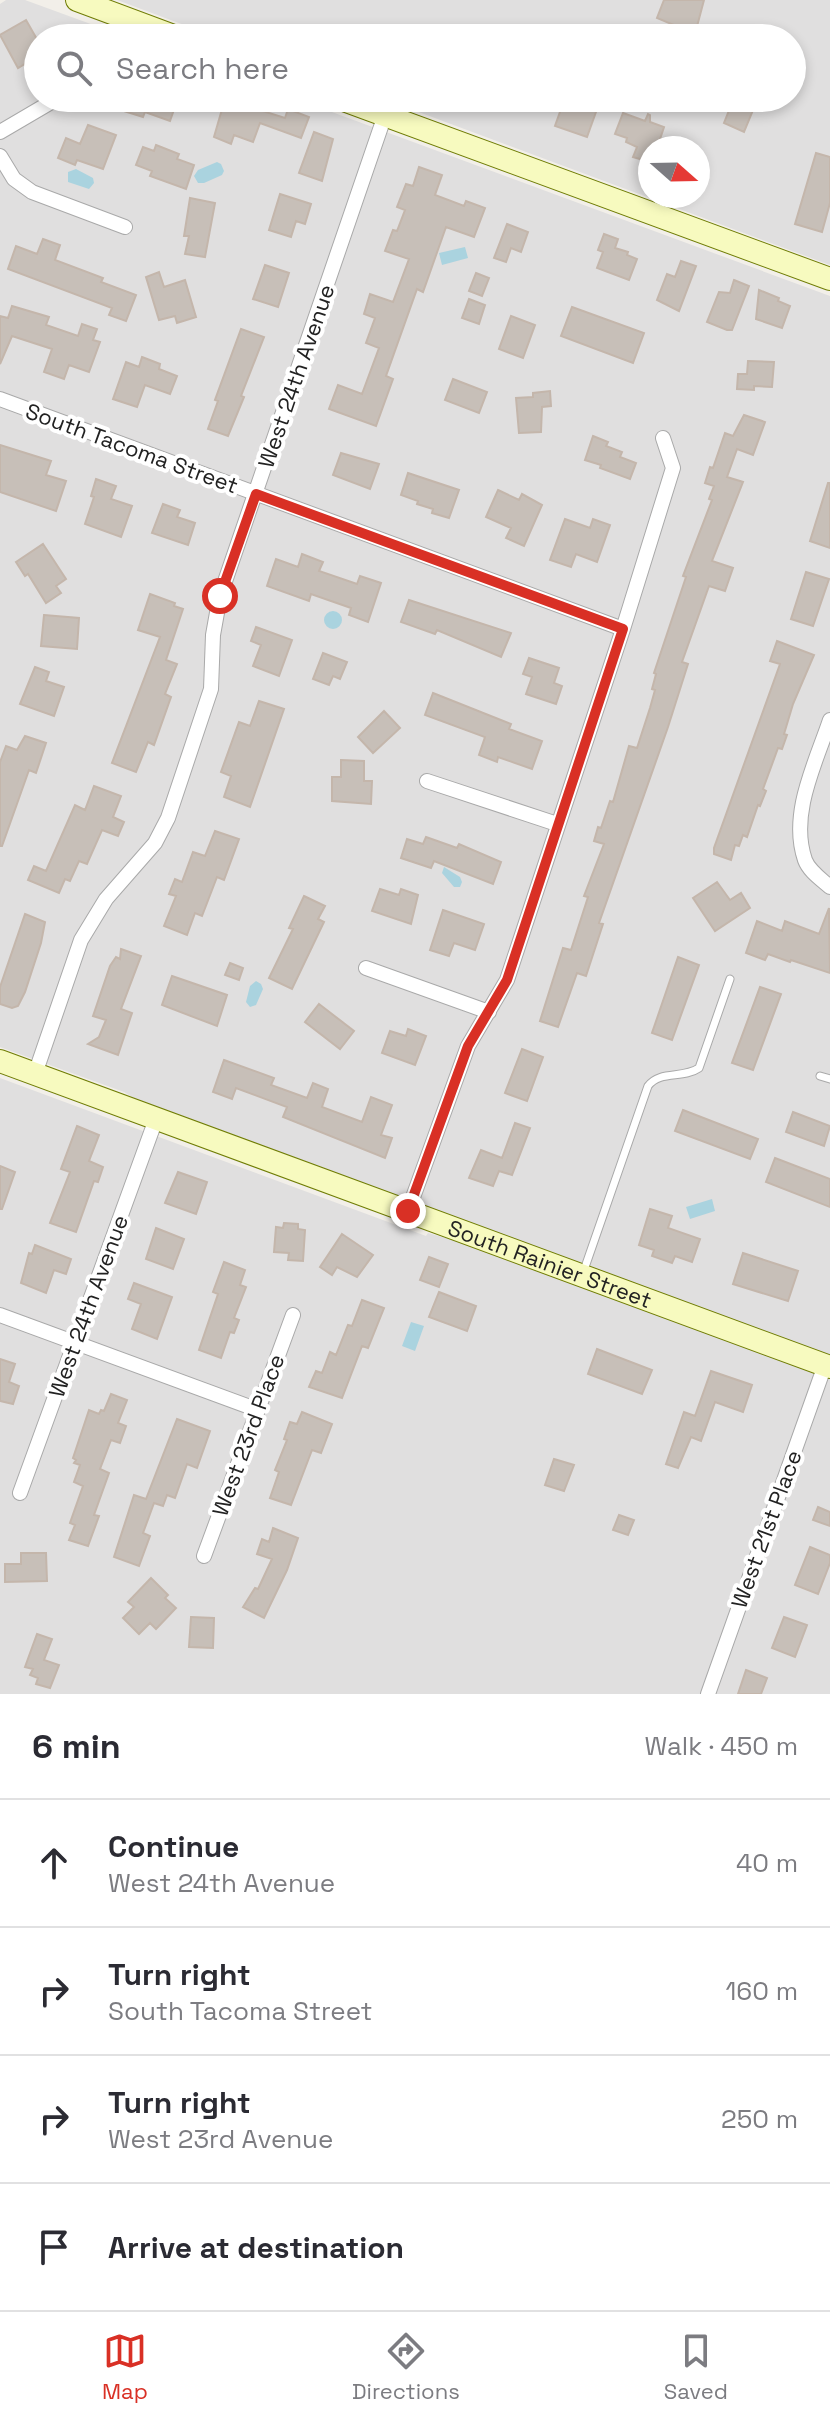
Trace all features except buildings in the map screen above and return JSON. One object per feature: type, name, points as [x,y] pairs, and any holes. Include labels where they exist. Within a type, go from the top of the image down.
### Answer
[{"type":"street","points":[[77,0],[113,24]]},
{"type":"street","points":[[0,132],[34,112]]},
{"type":"street","points":[[377,112],[830,279]]},
{"type":"street","name":"West 24th Avenue","points":[[35,1074],[81,940],[106,899],[155,843],[168,818],[211,689],[213,635],[220,596],[385,115]]},
{"type":"street","points":[[0,156],[14,179],[32,192],[125,227]]},
{"type":"street","name":"South Tacoma Street","points":[[0,399],[623,629]]},
{"type":"street","points":[[408,1211],[468,1046],[507,980],[623,629],[673,468],[663,438]]},
{"type":"street","points":[[830,720],[803,804],[800,836],[805,861],[830,887]]},
{"type":"street","points":[[427,781],[557,824]]},
{"type":"street","points":[[366,968],[489,1012]]},
{"type":"street","name":"South Rainier Street","points":[[0,1061],[827,1366]]},
{"type":"street","name":"West 24th Avenue","points":[[20,1493],[156,1119]]},
{"type":"street","points":[[0,1315],[258,1410]]},
{"type":"street","name":"West 23rd Place","points":[[204,1556],[293,1315]]},
{"type":"street","name":"West 21st Place","points":[[708,1694],[827,1366]]},
{"type":"lane","points":[[582,1276],[648,1086],[658,1078],[687,1074],[699,1068],[730,979]]},
{"type":"lane","points":[[820,1076],[830,1079]]},
{"type":"shaded area","points":[[6,0],[25,0],[91,24],[24,24],[24,112],[332,112],[830,296],[830,1358],[142,1103],[124,1092],[0,1047],[0,4]]},
{"type":"shaded area","points":[[117,0],[830,0],[830,265],[677,208],[710,208],[710,136],[638,136],[638,194],[419,112],[806,112],[806,24],[181,24]]},
{"type":"shaded area","points":[[0,1078],[426,1236],[428,1233],[460,1242],[830,1377],[830,1694],[0,1694]]},
{"type":"water","points":[[217,162],[224,171],[222,175],[198,183],[194,176],[198,170]]},
{"type":"water","points":[[76,169],[93,178],[94,183],[89,189],[68,182],[68,172]]},
{"type":"water","points":[[465,247],[468,258],[442,265],[439,253]]},
{"type":"water","points":[[329,611],[337,611],[342,620],[340,627],[329,629],[324,624],[324,616]]},
{"type":"water","points":[[444,867],[460,877],[460,887],[454,887],[442,873]]},
{"type":"water","points":[[256,981],[263,989],[256,1005],[250,1007],[246,1002],[250,986]]},
{"type":"water","points":[[712,1199],[715,1211],[690,1219],[686,1207]]},
{"type":"water","points":[[411,1322],[424,1326],[415,1351],[402,1346]]},
{"type":"route","points":[[220,596],[256,494],[623,629],[507,980],[468,1046],[408,1211]]}]
